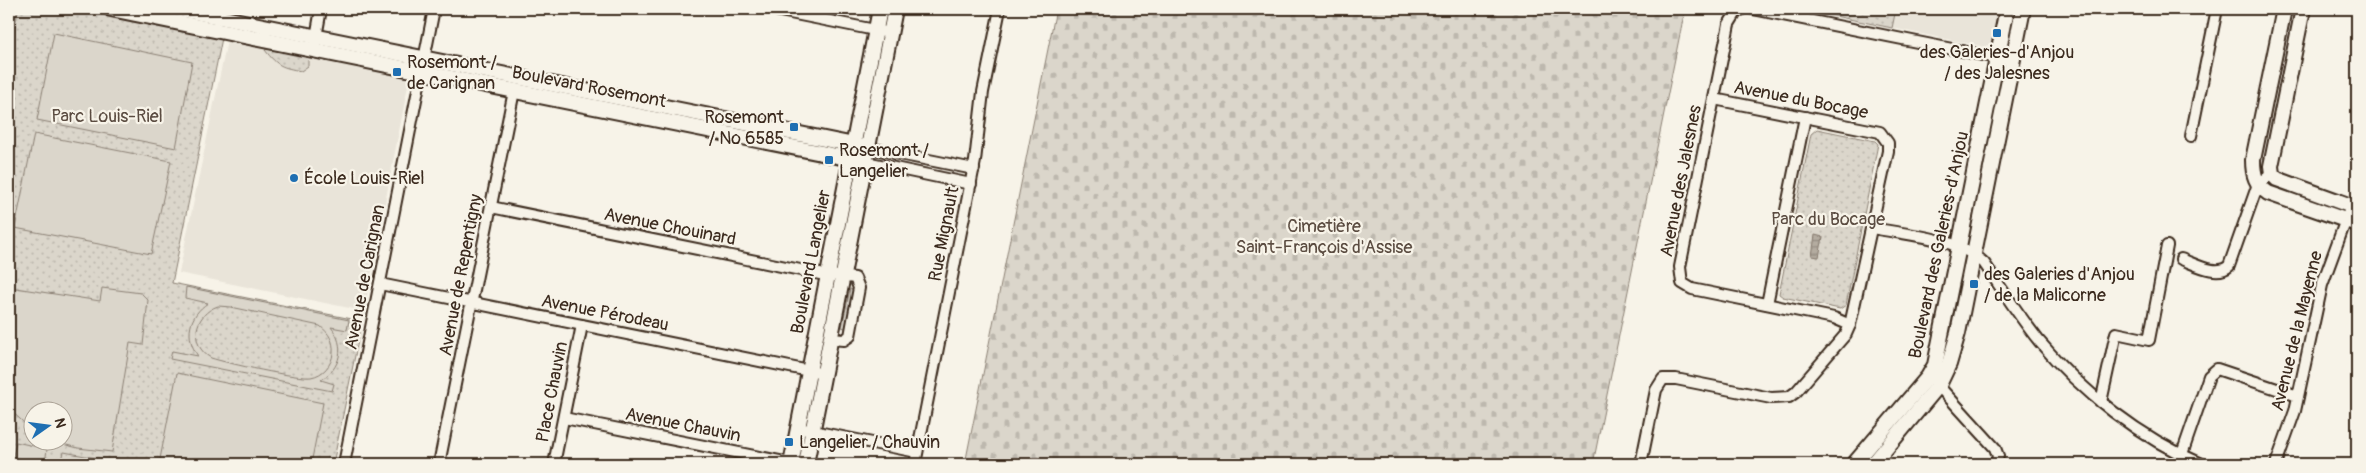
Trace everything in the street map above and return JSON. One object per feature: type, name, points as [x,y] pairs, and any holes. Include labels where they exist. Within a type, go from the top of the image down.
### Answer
[{"type":"main road","name":"Boulevard Rosemont","points":[[111,9],[214,18],[316,36],[514,91],[866,162]]},
{"type":"main road","name":"Boulevard Rosemont","points":[[179,9],[214,18],[313,51],[424,65],[869,148]]},
{"type":"main road","name":"Boulevard Langelier","points":[[792,464],[880,9]]},
{"type":"main road","name":"Boulevard Langelier","points":[[806,464],[895,9]]},
{"type":"main road","name":"Boulevard des Galeries-d'Anjou","points":[[1873,464],[1940,385],[1954,348],[1974,252],[2005,60],[2007,9]]},
{"type":"main road","name":"Boulevard des Galeries-d'Anjou","points":[[1854,464],[1928,377],[1938,355],[1960,246],[2005,60],[2023,9]]},
{"type":"main road","points":[[2284,9],[2253,160],[2253,173],[2258,184],[2268,193],[2351,222]]},
{"type":"main road","points":[[2303,9],[2271,166],[2272,174],[2277,179],[2354,207]]},
{"type":"street","points":[[313,51],[321,9]]},
{"type":"street","name":"Avenue de Carignan","points":[[344,464],[434,9]]},
{"type":"street","points":[[770,9],[890,33]]},
{"type":"street","name":"Rue Mignault","points":[[915,464],[974,169],[982,97],[1000,9]]},
{"type":"street","name":"Avenue des Jalesnes","points":[[1743,9],[1737,11],[1729,24],[1680,267],[1682,282],[1692,289],[1834,318],[1850,324]]},
{"type":"street","points":[[1753,9],[2005,60]]},
{"type":"street","points":[[2191,136],[2217,9]]},
{"type":"street","name":"Avenue de Repentigny","points":[[439,464],[514,91]]},
{"type":"street","name":"Avenue du Bocage","points":[[1641,464],[1656,390],[1663,379],[1676,379],[1771,398],[1789,397],[1796,392],[1846,334],[1850,324],[1872,228],[1888,150],[1885,137],[1880,132],[1714,99]]},
{"type":"street","points":[[1767,304],[1805,117]]},
{"type":"street","name":"Boulevard Rosemont","points":[[869,148],[974,169]]},
{"type":"street","name":"Boulevard Rosemont","points":[[866,162],[971,184]]},
{"type":"street","points":[[2181,260],[2216,271],[2229,266],[2258,184],[2272,174]]},
{"type":"street","name":"Avenue Chouinard","points":[[491,207],[844,277]]},
{"type":"street","name":"Avenue de la Mayenne","points":[[2276,464],[2298,396],[2322,285],[2351,222],[2354,207]]},
{"type":"street","points":[[1872,228],[1960,246],[1974,252],[2040,341],[2101,402],[2138,428],[2200,464]]},
{"type":"street","points":[[2101,402],[2116,333],[2149,340],[2168,246]]},
{"type":"street","name":"Avenue Pérodeau","points":[[380,284],[824,374]]},
{"type":"street","name":"Place Chauvin","points":[[554,464],[582,325]]},
{"type":"street","points":[[2182,454],[2209,376],[2216,369],[2298,396]]},
{"type":"street","points":[[1928,377],[1940,385],[1995,448],[1998,456],[1996,464]]},
{"type":"street","name":"Avenue Chauvin","points":[[564,418],[792,464]]},
{"type":"street","points":[[798,428],[918,452]]},
{"type":"shaded area","points":[[1896,9],[2000,9],[1993,42],[1985,47],[1892,28]]},
{"type":"shaded area","name":"École Louis-Riel","points":[[227,41],[406,77],[409,80],[364,311],[179,273]]},
{"type":"shaded area","points":[[1815,235],[1823,237],[1819,257],[1812,256]]},
{"type":"green space","name":"Parc Louis-Riel","points":[[18,9],[72,9],[222,38],[172,283],[362,321],[333,464],[9,464],[9,57]]},
{"type":"green space","name":"Cimetière Saint-François d'Assise","points":[[1056,9],[1685,9],[1593,464],[965,464]]},
{"type":"green space","points":[[1801,9],[1896,9],[1892,28]]},
{"type":"green space","points":[[54,33],[192,62],[176,148],[37,120]]},
{"type":"green space","points":[[265,50],[304,56],[308,60],[308,66],[301,71],[285,67],[273,60]]},
{"type":"green space","name":"Parc du Bocage","points":[[1817,129],[1875,141],[1878,144],[1846,305],[1840,309],[1783,297],[1779,294],[1811,134]]},
{"type":"green space","points":[[34,134],[171,161],[151,254],[15,228]]},
{"type":"green space","points":[[9,287],[100,301],[102,288],[141,293],[148,300],[143,345],[130,343],[112,452],[72,446],[72,400],[22,400],[22,421],[9,409]]},
{"type":"green space","points":[[186,287],[349,320],[347,330],[331,327],[339,342],[339,356],[333,369],[321,380],[334,384],[332,391],[170,359],[172,351],[198,356],[191,341],[191,327],[196,314],[208,303],[185,298]],"holes":[[[218,306],[231,307],[320,326],[326,331],[333,345],[333,353],[329,365],[323,372],[315,376],[304,377],[262,370],[211,358],[199,346],[197,338],[199,323],[210,310]]]},
{"type":"green space","points":[[850,289],[854,290],[847,329],[842,327]]},
{"type":"green space","points":[[177,373],[323,403],[311,464],[159,464]]},
{"type":"green space","points":[[16,442],[22,443],[22,450],[47,450],[45,464],[13,457]]},
{"type":"green space","points":[[64,452],[96,458],[95,464],[61,464]]},
{"type":"place","name":"des Galeries-d'Anjou / des Jalesnes","points":[[1997,33]]},
{"type":"place","name":"Rosemont / de Carignan","points":[[397,72]]},
{"type":"place","name":"Rosemont / No 6585","points":[[794,127]]},
{"type":"place","name":"Rosemont / Langelier","points":[[829,160]]},
{"type":"place","name":"École Louis-Riel","points":[[294,178]]},
{"type":"place","name":"des Galeries d'Anjou / de la Malicorne","points":[[1974,284]]},
{"type":"place","name":"Langelier / Chauvin","points":[[789,442]]}]
